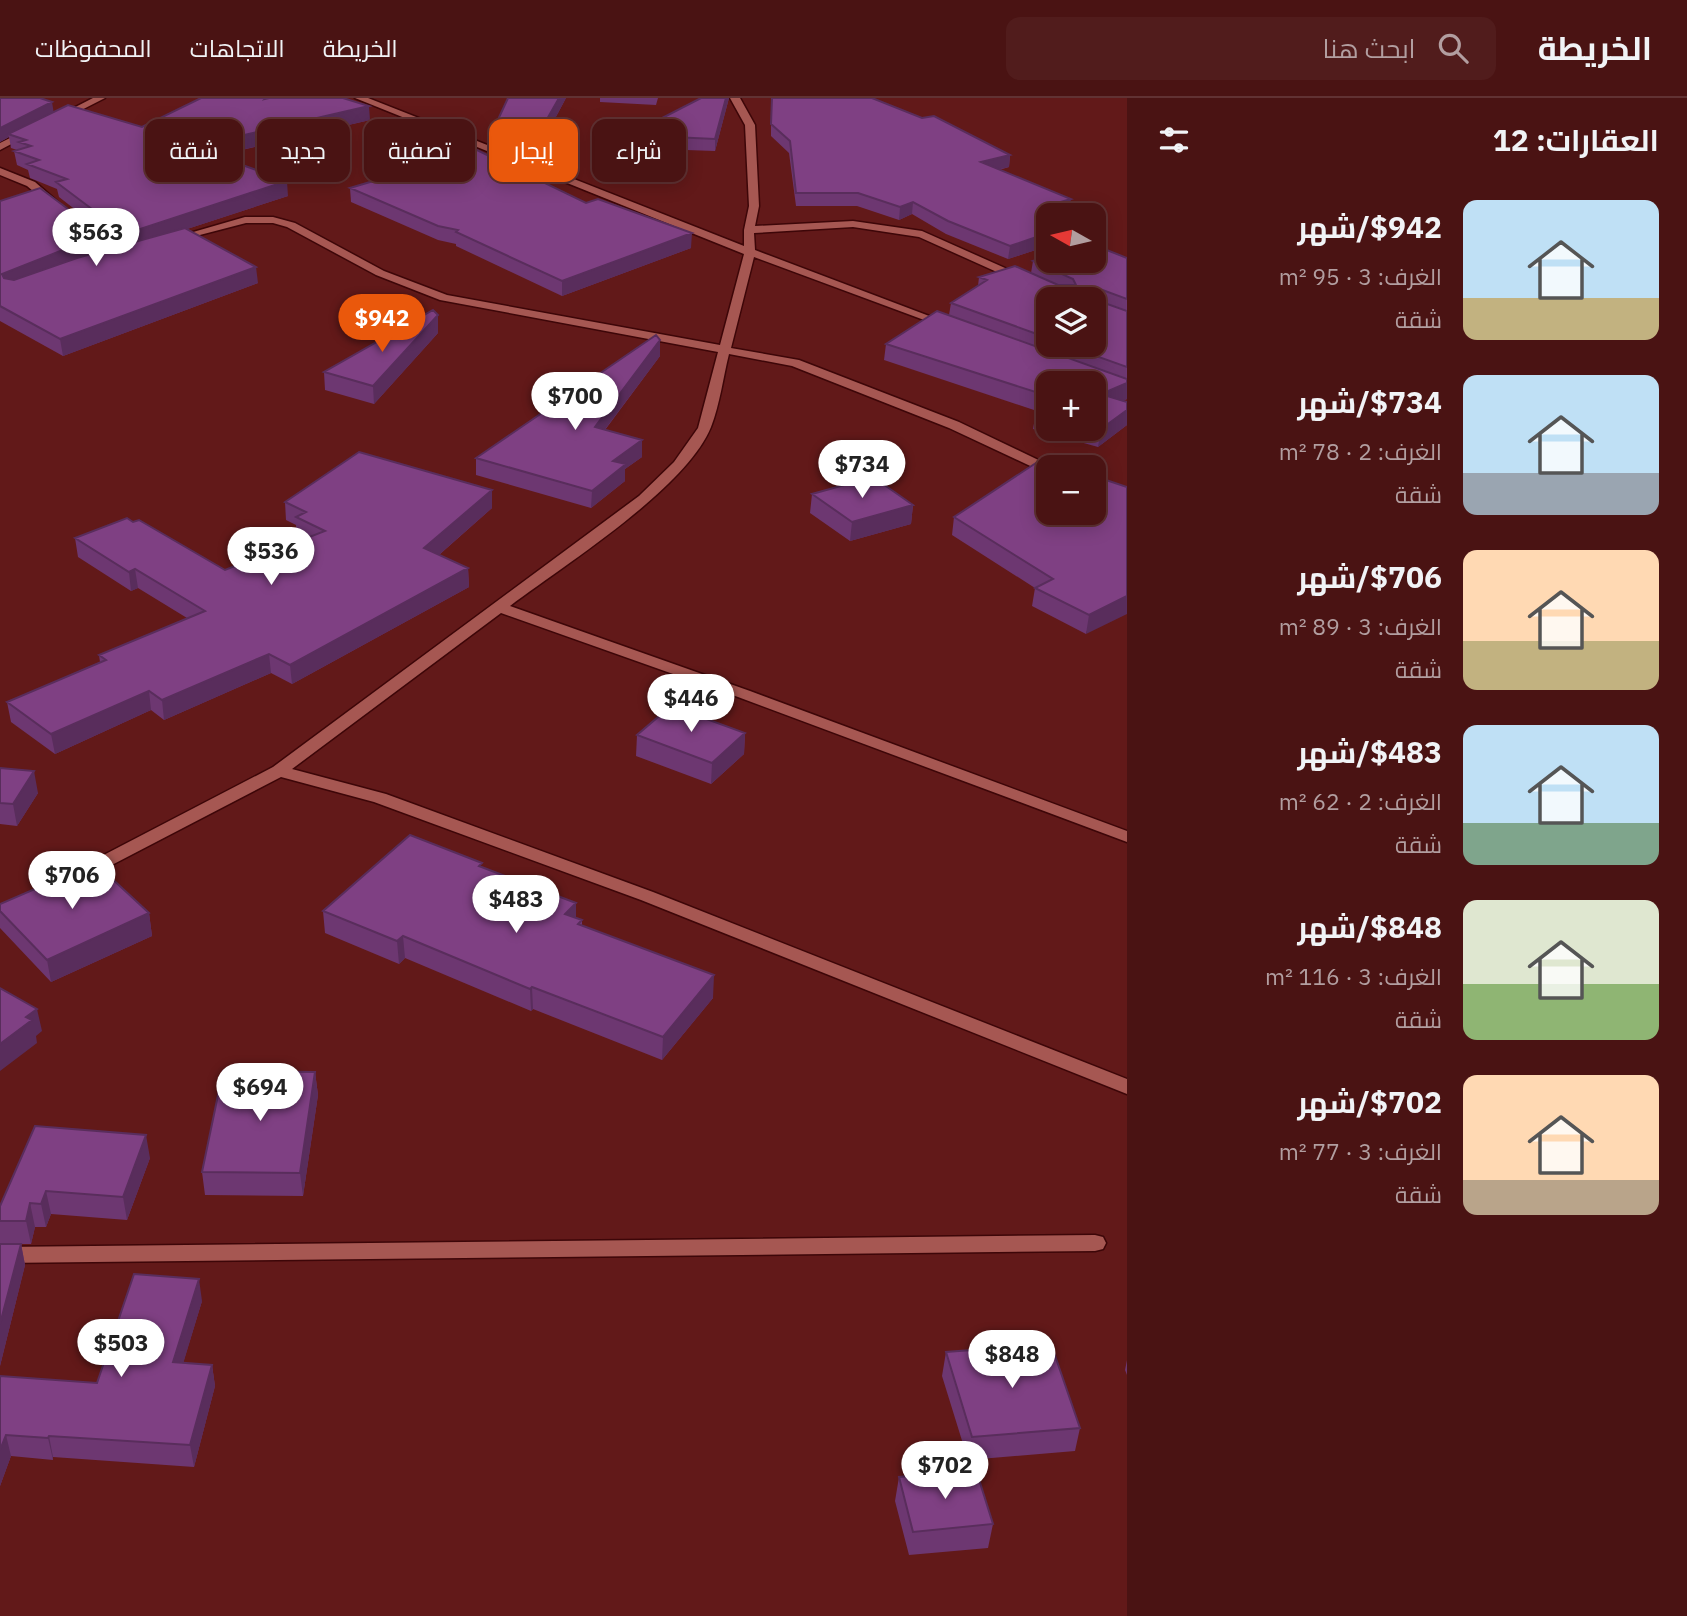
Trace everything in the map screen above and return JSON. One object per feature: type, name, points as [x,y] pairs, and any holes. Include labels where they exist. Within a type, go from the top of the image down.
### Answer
[{"type":"street","points":[[50,122],[100,98]]},
{"type":"street","points":[[360,98],[750,252],[958,329]]},
{"type":"street","points":[[61,885],[279,771],[644,499],[679,465],[704,428],[750,252],[749,230],[754,205],[750,125],[735,98]]},
{"type":"street","points":[[0,147],[37,128]]},
{"type":"street","points":[[0,171],[31,184],[63,210]]},
{"type":"street","points":[[161,245],[245,220],[273,220],[291,225],[380,273],[444,298],[795,363],[954,425],[1036,463]]},
{"type":"street","points":[[749,230],[853,224],[922,234],[1039,287]]},
{"type":"street","points":[[498,607],[1127,837]]},
{"type":"street","points":[[279,771],[380,798],[647,896],[1127,1087]]},
{"type":"street","points":[[0,1255],[1095,1243]]},
{"type":"building","points":[[0,98],[40,98],[52,102],[0,128]]},
{"type":"building","points":[[201,98],[343,98],[369,106],[313,119],[257,119],[257,132],[243,135],[243,119],[158,119]]},
{"type":"building","points":[[508,98],[559,98],[547,119],[498,119]]},
{"type":"building","points":[[701,98],[726,98],[715,139],[686,138],[686,119],[660,119]]},
{"type":"building","points":[[772,98],[872,98],[922,118],[934,116],[1010,155],[981,162],[1071,199],[1057,203],[1036,203],[1036,237],[1010,246],[948,221],[913,202],[900,207],[858,193],[796,193],[790,141],[771,124]]},
{"type":"building","points":[[68,105],[142,127],[145,126],[145,182],[243,182],[243,165],[257,170],[257,182],[284,182],[125,234],[56,182],[67,179],[27,164],[39,160],[14,151],[31,146],[19,142],[26,140],[8,134]]},
{"type":"building","points":[[475,151],[489,156],[489,182],[543,182],[586,203],[598,199],[692,233],[562,281],[456,232],[458,230],[438,226],[350,188],[370,182],[475,182]]},
{"type":"building","points":[[40,188],[108,239],[68,248],[2,274],[4,278],[14,280],[77,258],[185,228],[256,267],[60,339],[0,306],[0,201]]},
{"type":"building","points":[[1106,250],[1127,258],[1127,299],[1106,291],[1106,287],[1036,287],[1036,334],[951,303],[987,280],[979,277],[1015,266],[1058,285],[1076,285],[1073,279],[1060,273],[1106,273]]},
{"type":"building","points":[[1106,304],[1127,311],[1127,367],[1099,357],[1106,357]]},
{"type":"building","points":[[433,310],[438,315],[373,386],[324,372]]},
{"type":"building","points":[[937,311],[1036,346],[1036,357],[1066,357],[1105,371],[1036,371],[1036,392],[886,344]]},
{"type":"building","points":[[656,335],[660,340],[595,427],[642,440],[613,461],[626,464],[592,491],[476,458]]},
{"type":"building","points":[[1106,371],[1127,379],[1127,383],[1106,392]]},
{"type":"building","points":[[1106,396],[1127,402],[1127,410],[1106,425]]},
{"type":"building","points":[[359,452],[492,490],[424,548],[468,568],[290,665],[269,654],[162,700],[149,691],[51,734],[7,702],[106,660],[99,655],[205,611],[135,569],[129,572],[75,538],[127,518],[133,522],[139,520],[225,570],[325,531],[296,517],[306,512],[285,502]]},
{"type":"building","points":[[1036,463],[1036,525],[1106,525],[1106,480],[1127,487],[1127,596],[1089,615],[1035,588],[1053,579],[954,517]]},
{"type":"building","points":[[873,477],[913,505],[852,522],[812,494]]},
{"type":"building","points":[[671,706],[745,733],[712,763],[637,735]]},
{"type":"building","points":[[0,768],[34,771],[13,804],[0,803]]},
{"type":"building","points":[[410,835],[482,863],[479,866],[576,903],[565,914],[582,920],[578,924],[714,975],[663,1037],[532,987],[530,989],[403,936],[397,941],[323,911]]},
{"type":"building","points":[[95,863],[149,913],[47,960],[0,911],[0,904]]},
{"type":"building","points":[[0,988],[37,1009],[26,1017],[32,1020],[0,1044]]},
{"type":"building","points":[[223,1071],[315,1072],[300,1173],[202,1172]]},
{"type":"building","points":[[35,1126],[146,1135],[123,1197],[46,1191],[41,1204],[30,1203],[26,1221],[0,1221],[0,1206]]},
{"type":"building","points":[[0,1244],[21,1244],[0,1324]]},
{"type":"building","points":[[134,1274],[199,1279],[173,1362],[212,1365],[190,1445],[6,1435],[0,1450],[0,1376],[97,1383]]},
{"type":"building","points":[[1051,1344],[1080,1428],[972,1437],[946,1352]]},
{"type":"building","points":[[976,1470],[993,1524],[913,1532],[899,1477]]}]
